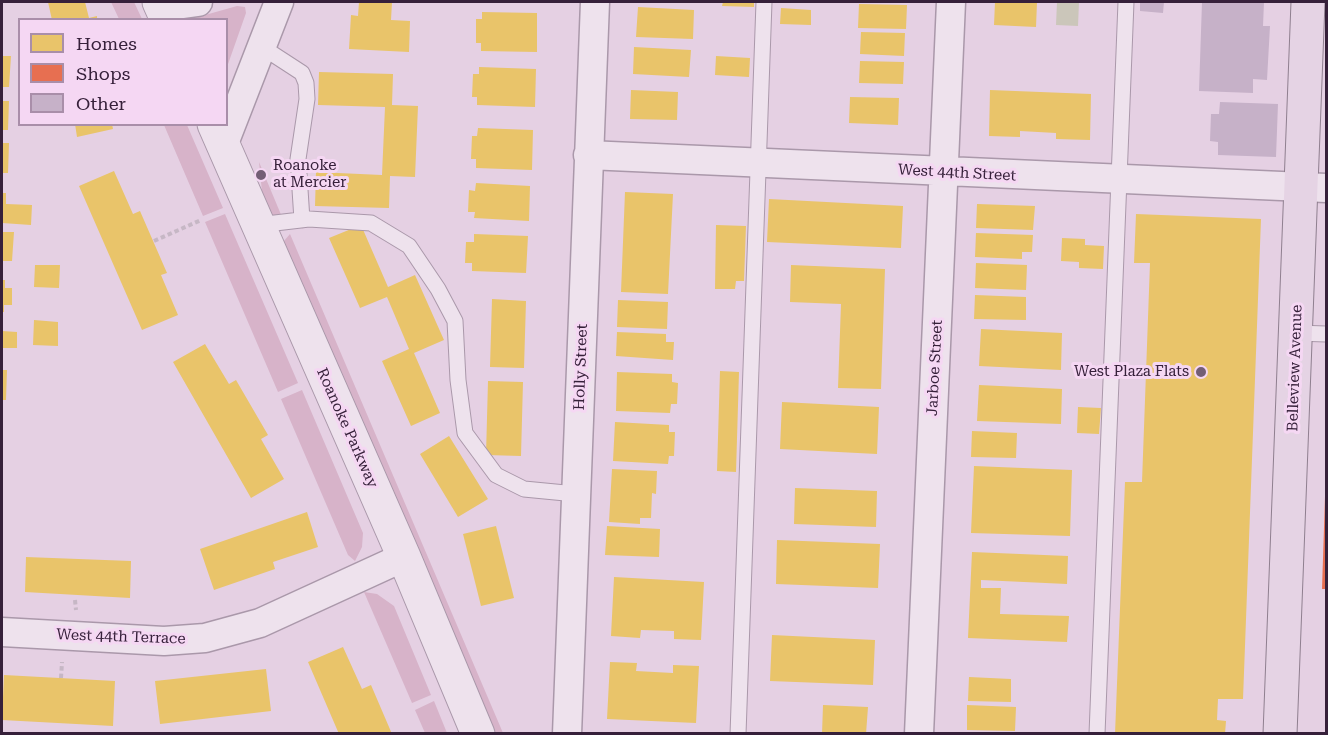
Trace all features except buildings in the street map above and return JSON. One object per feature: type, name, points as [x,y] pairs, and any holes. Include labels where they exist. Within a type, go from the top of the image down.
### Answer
[{"type":"main road","name":"Belleview Avenue","points":[[1280,734],[1311,333],[1314,188],[1308,2]]},
{"type":"street","points":[[163,9],[198,2]]},
{"type":"street","points":[[228,116],[261,47],[279,2]]},
{"type":"street","name":"Holly Street","points":[[567,734],[595,2]]},
{"type":"street","name":"Jarboe Street","points":[[919,734],[951,2]]},
{"type":"street","name":"Roanoke Parkway","points":[[219,135],[404,557],[478,734]]},
{"type":"street","name":"West 44th Street","points":[[588,155],[1314,188]]},
{"type":"street","name":"West 44th Terrace","points":[[2,632],[164,641],[205,638],[260,623],[404,557]]},
{"type":"lane","points":[[738,734],[764,2]]},
{"type":"lane","points":[[1097,734],[1126,2]]},
{"type":"lane","points":[[261,47],[302,73],[306,83],[307,99],[298,159],[302,220]]},
{"type":"lane","points":[[258,225],[302,220],[371,223],[409,246],[456,321],[458,380],[465,433],[496,475],[524,489],[576,494]]},
{"type":"path","points":[[154,241],[201,220]]},
{"type":"path","points":[[75,600],[76,611]]},
{"type":"path","points":[[61,678],[63,655]]},
{"type":"shaded area","points":[[111,2],[134,2],[142,18],[119,18]]},
{"type":"shaded area","points":[[1057,2],[1079,2],[1078,26],[1056,25]]},
{"type":"shaded area","points":[[237,6],[245,7],[246,13],[228,64],[228,18],[195,18]]},
{"type":"shaded area","points":[[164,126],[187,126],[223,208],[203,216]]},
{"type":"shaded area","points":[[259,162],[282,217],[273,218],[262,192]]},
{"type":"shaded area","points":[[225,214],[298,383],[278,392],[205,222]]},
{"type":"shaded area","points":[[290,234],[503,733],[493,733],[283,242]]},
{"type":"shaded area","points":[[302,390],[363,533],[362,547],[355,561],[348,555],[281,399]]},
{"type":"shaded area","points":[[364,592],[377,594],[394,606],[431,695],[412,703]]},
{"type":"shaded area","points":[[434,701],[447,733],[425,733],[415,710]]},
{"type":"place","name":"Roanoke at Mercier","points":[[261,175]]},
{"type":"place","name":"West Plaza Flats","points":[[1201,372]]}]
